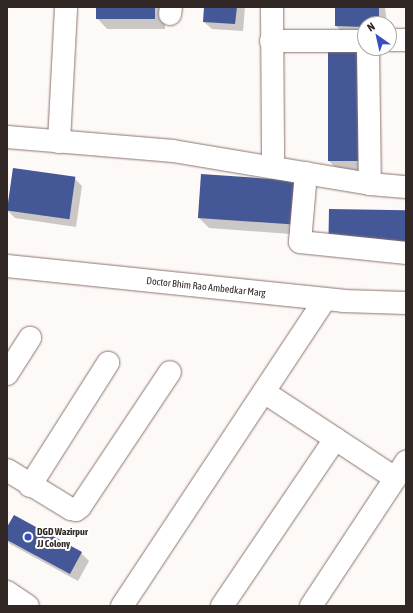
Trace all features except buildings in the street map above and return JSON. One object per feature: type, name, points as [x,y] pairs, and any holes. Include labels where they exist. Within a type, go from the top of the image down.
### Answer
[{"type":"street","points":[[59,142],[66,7]]},
{"type":"street","points":[[272,7],[271,41],[273,167]]},
{"type":"street","points":[[271,41],[357,40]]},
{"type":"street","points":[[368,56],[370,184]]},
{"type":"street","points":[[7,137],[173,151],[370,184],[406,187]]},
{"type":"street","points":[[306,173],[300,242],[406,253]]},
{"type":"street","name":"Doctor Bhim Rao Ambedkar Marg","points":[[7,266],[325,299],[406,303]]},
{"type":"street","points":[[122,606],[325,299]]},
{"type":"street","points":[[7,374],[30,338]]},
{"type":"street","points":[[30,486],[108,362]]},
{"type":"street","points":[[7,470],[30,486],[71,509],[76,510],[80,507],[170,372]]},
{"type":"street","points":[[264,392],[335,439],[401,470],[311,606]]},
{"type":"street","points":[[222,606],[335,439]]},
{"type":"street","points":[[7,592],[28,606]]},
{"type":"place","name":"DGD Wazirpur JJ Colony","points":[[28,537]]}]
